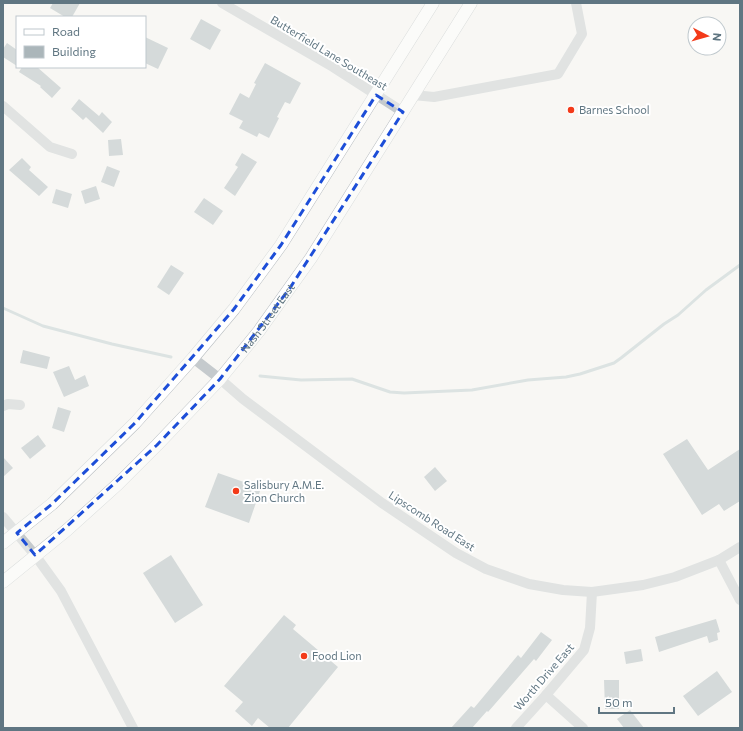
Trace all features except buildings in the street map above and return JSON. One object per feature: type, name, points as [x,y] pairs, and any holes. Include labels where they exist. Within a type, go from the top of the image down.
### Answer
[{"type":"main road","points":[[3,543],[52,504],[135,423],[234,309],[281,245],[433,3]]},
{"type":"main road","name":"Nash Street East","points":[[3,582],[67,530],[118,484],[220,378],[259,331],[311,258],[471,3]]},
{"type":"street","name":"Butterfield Lane Southeast","points":[[222,3],[333,67],[403,112]]},
{"type":"street","points":[[413,95],[434,97],[558,74],[582,34],[576,3]]},
{"type":"street","points":[[3,106],[50,147],[72,154]]},
{"type":"street","name":"Lipscomb Road East","points":[[193,358],[220,378],[243,398],[382,503],[456,553],[486,569],[529,584],[563,590],[592,592],[643,585],[675,577],[719,560],[740,547]]},
{"type":"street","points":[[3,406],[8,404],[20,405]]},
{"type":"street","points":[[3,517],[17,532],[61,591],[133,728]]},
{"type":"street","points":[[719,560],[740,600]]},
{"type":"street","name":"Worth Drive East","points":[[516,728],[584,650],[590,628],[592,592]]},
{"type":"street","points":[[546,695],[583,728]]},
{"type":"highlighted area","points":[[376,95],[403,112],[290,288],[220,379],[157,445],[35,555],[17,533],[52,504],[135,423],[234,309],[281,245]]},
{"type":"waterway","points":[[260,376],[301,380],[352,379],[390,392],[404,393],[472,390],[528,380],[566,377],[580,374],[614,363],[678,315],[706,290],[740,265]]},
{"type":"waterway","points":[[3,308],[43,326],[112,344],[171,357]]},
{"type":"place","name":"Barnes School","points":[[571,110]]},
{"type":"place","name":"Salisbury A.M.E. Zion Church","points":[[236,491]]},
{"type":"place","name":"Food Lion","points":[[304,656]]}]
